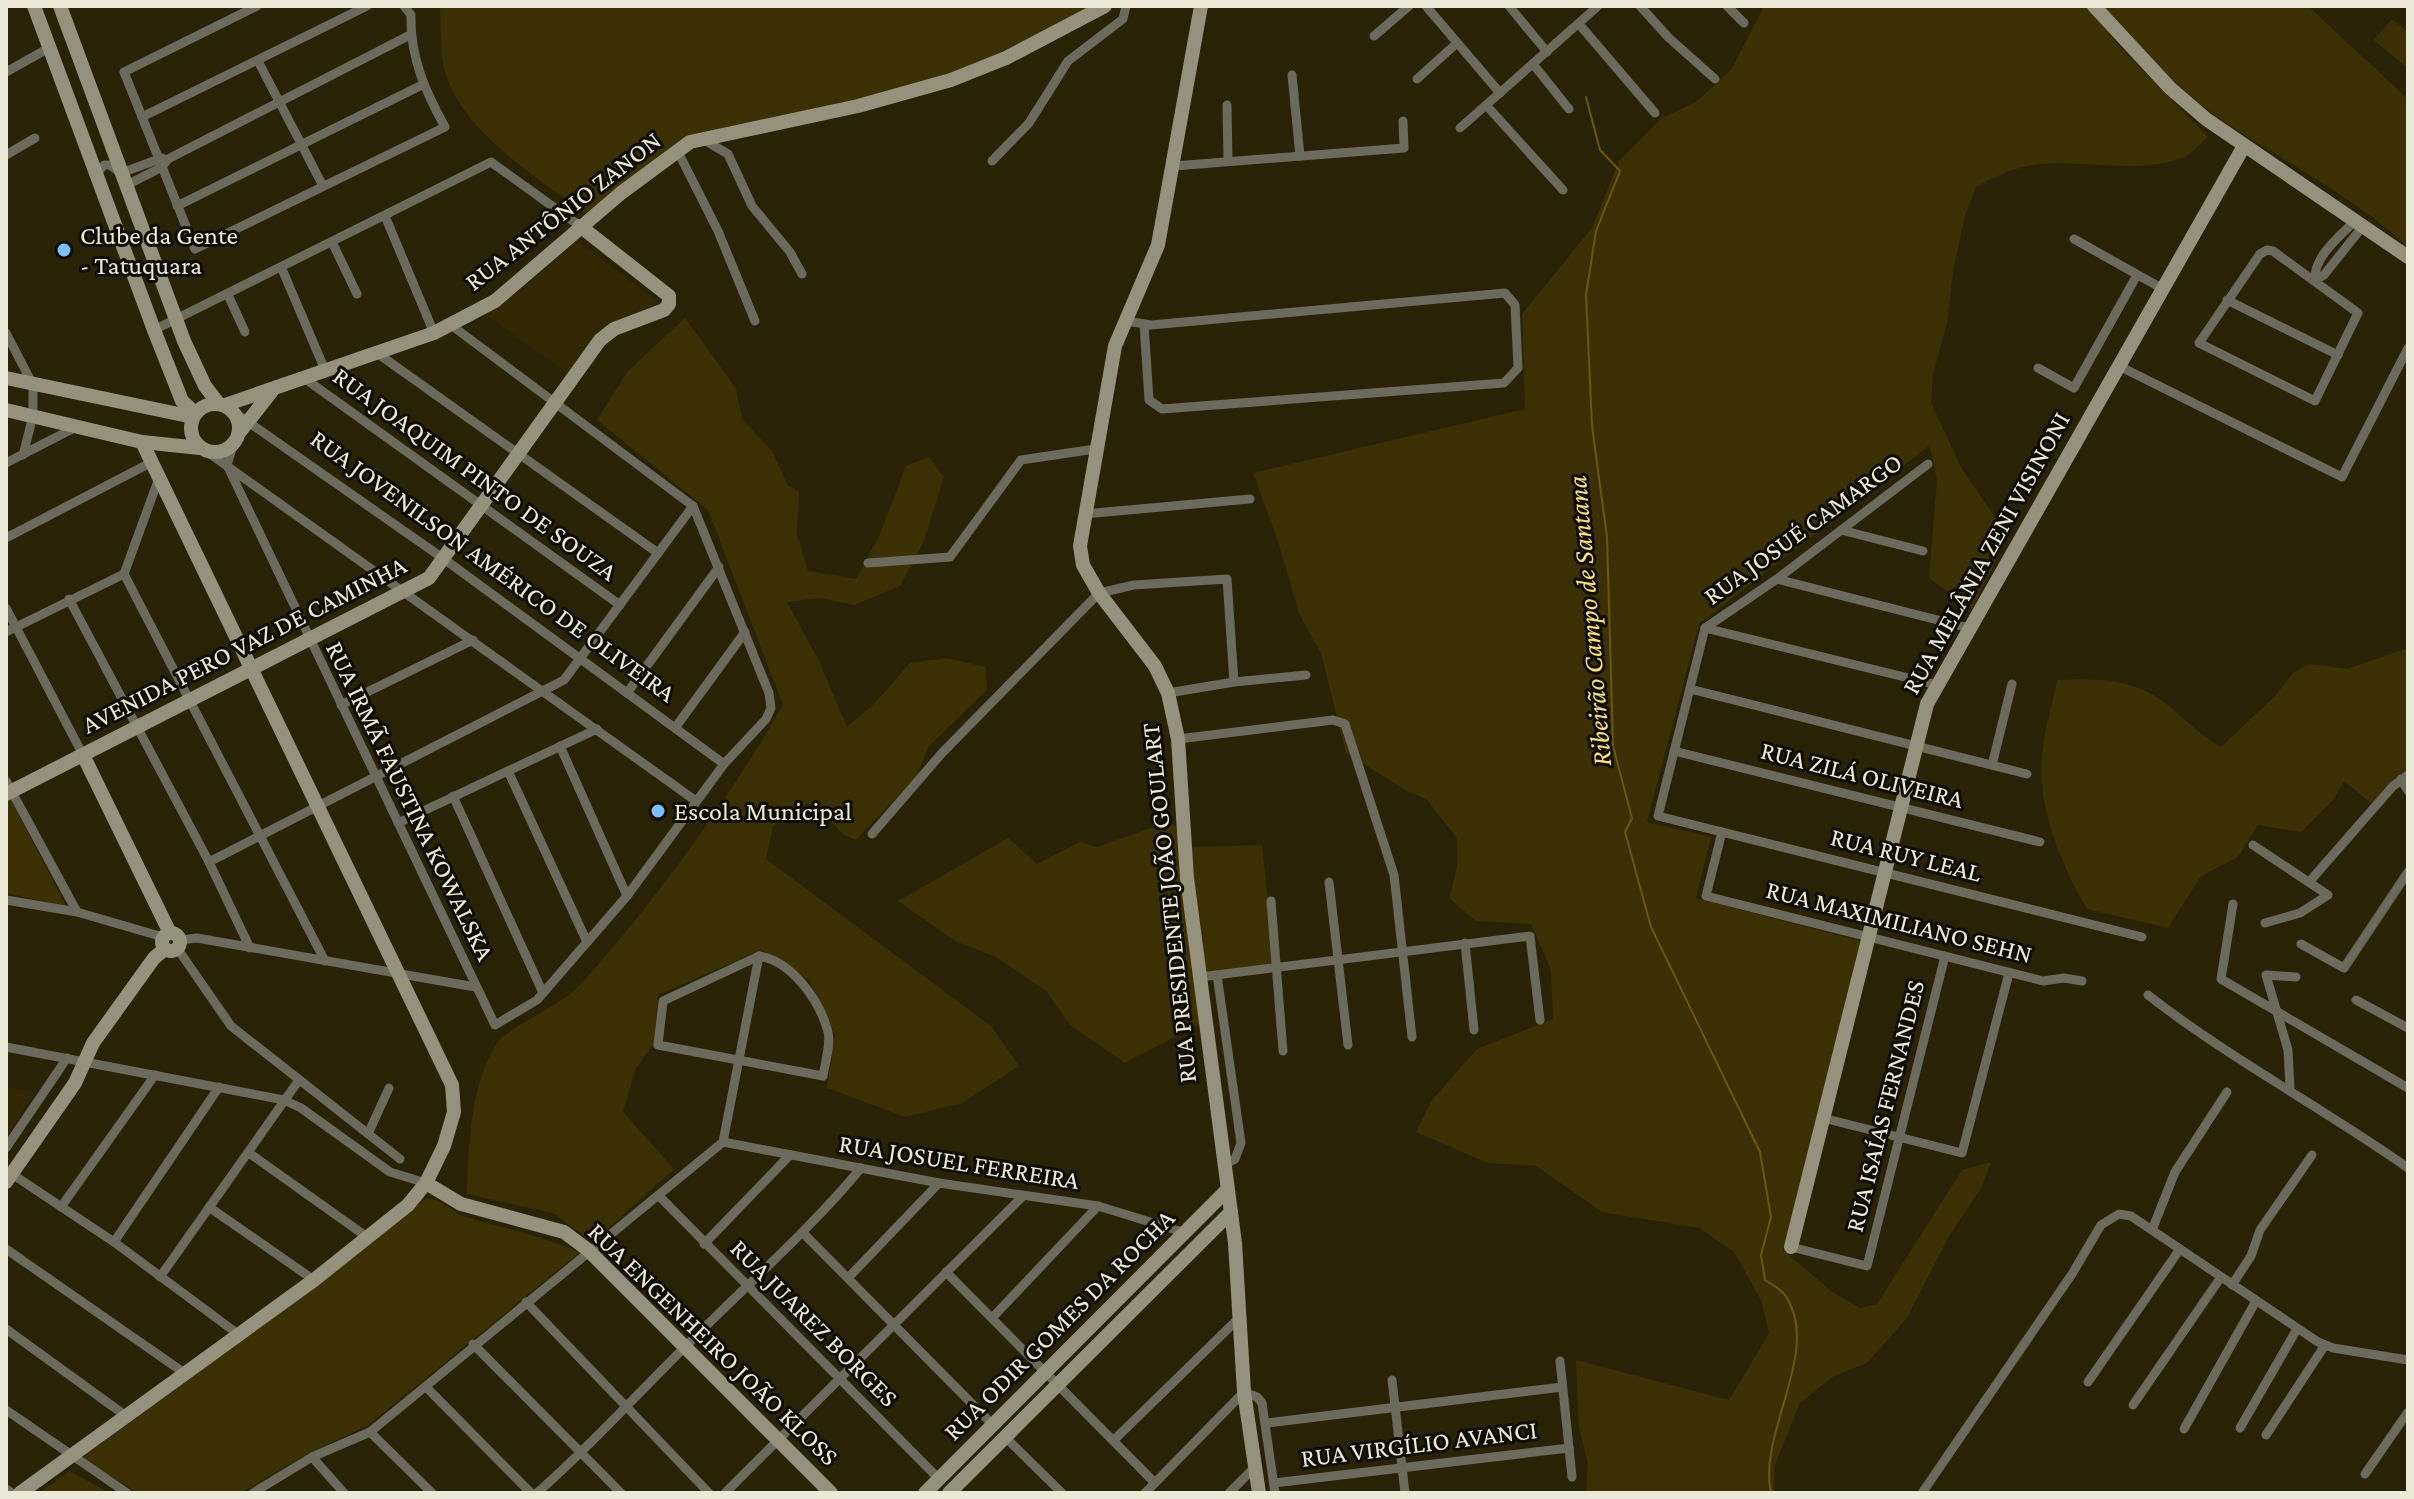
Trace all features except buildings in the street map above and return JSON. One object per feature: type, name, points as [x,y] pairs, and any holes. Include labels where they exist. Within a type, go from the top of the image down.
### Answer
[{"type":"street","points":[[34,6],[154,330],[177,407]]},
{"type":"street","points":[[60,6],[176,321],[205,386],[225,406],[237,438]]},
{"type":"street","points":[[257,6],[124,72],[195,249],[445,127],[422,85],[410,35],[411,15],[404,6]]},
{"type":"street","points":[[142,117],[367,6]]},
{"type":"street","name":"RUA ANTÔNIO ZANON","points":[[225,406],[451,325],[515,285],[580,226],[677,150],[701,139],[858,106],[951,80],[1006,58],[1105,6]]},
{"type":"street","points":[[992,161],[1029,123],[1068,61],[1123,19],[1126,6]]},
{"type":"street","name":"RUA PRESIDENTE JOÃO GOULART","points":[[1201,6],[1158,245],[1126,321],[1105,386],[1080,530],[1083,565],[1099,593],[1155,666],[1168,693],[1178,739],[1187,878],[1235,1243],[1244,1392],[1259,1493]]},
{"type":"street","points":[[1374,36],[1409,6]]},
{"type":"street","points":[[1426,6],[1500,93]]},
{"type":"street","points":[[1509,6],[1547,52]]},
{"type":"street","points":[[1640,6],[1668,37],[1715,79]]},
{"type":"street","points":[[1727,6],[1744,23]]},
{"type":"street","points":[[2094,6],[2170,88],[2244,146],[2408,257]]},
{"type":"street","points":[[1460,128],[1594,8]]},
{"type":"street","points":[[1579,24],[1655,113]]},
{"type":"street","points":[[123,179],[410,35]]},
{"type":"street","points":[[1417,79],[1457,43]]},
{"type":"street","points":[[6,72],[49,48]]},
{"type":"street","points":[[258,61],[323,186]]},
{"type":"street","points":[[1533,64],[1569,109]]},
{"type":"street","points":[[1292,75],[1300,156]]},
{"type":"street","points":[[177,206],[422,85]]},
{"type":"street","points":[[1227,105],[1228,161]]},
{"type":"street","points":[[1486,105],[1563,190]]},
{"type":"street","points":[[1174,166],[1404,148],[1403,121]]},
{"type":"street","points":[[6,155],[35,138]]},
{"type":"street","points":[[701,139],[718,145],[728,154],[752,206],[790,252],[802,274]]},
{"type":"street","name":"RUA MELÂNIA ZENI VISINONI","points":[[1791,1247],[1924,713],[1969,628],[2244,146]]},
{"type":"street","points":[[677,150],[718,231],[755,321]]},
{"type":"street","points":[[154,330],[282,269],[491,162],[580,226]]},
{"type":"street","points":[[96,175],[104,165],[110,165],[123,179]]},
{"type":"street","points":[[385,216],[434,333]]},
{"type":"street","points":[[2315,280],[2324,275],[2359,223]]},
{"type":"street","name":"AVENIDA PERO VAZ DE CAMINHA","points":[[8,788],[83,755],[189,698],[429,578],[600,340],[614,329],[664,310],[669,304],[669,296],[580,226]]},
{"type":"street","points":[[2074,239],[2163,289]]},
{"type":"street","points":[[332,242],[357,294]]},
{"type":"street","points":[[2267,250],[2315,280],[2358,313],[2315,401],[2199,343],[2260,254],[2267,250]]},
{"type":"street","points":[[282,269],[325,370]]},
{"type":"street","points":[[2038,368],[2074,388],[2137,275]]},
{"type":"street","points":[[1126,321],[1144,324],[1505,293],[1515,305],[1518,368],[1504,383],[1162,409],[1149,400],[1144,324]]},
{"type":"street","points":[[228,295],[245,332]]},
{"type":"street","points":[[2227,300],[2338,355]]},
{"type":"street","points":[[451,325],[693,506],[769,693],[771,708],[766,719],[724,764],[627,896],[543,993],[453,796]]},
{"type":"street","points":[[6,333],[33,385],[33,416],[23,455]]},
{"type":"street","points":[[2119,366],[2342,477],[2408,348]]},
{"type":"street","points":[[377,353],[658,553]]},
{"type":"street","points":[[6,378],[177,407],[194,415]]},
{"type":"street","name":"RUA JOAQUIM PINTO DE SOUZA","points":[[304,378],[620,605]]},
{"type":"street","points":[[227,465],[248,419],[278,386]]},
{"type":"street","points":[[225,406],[205,405],[194,415],[190,430],[203,449],[696,801]]},
{"type":"street","name":"RUA JOVENILSON AMÉRICO DE OLIVEIRA","points":[[225,406],[248,419],[444,559],[724,764]]},
{"type":"street","points":[[6,410],[142,442],[222,452],[237,438]]},
{"type":"street","points":[[6,463],[78,426]]},
{"type":"street","points":[[20,1493],[314,1280],[408,1205],[426,1183],[444,1146],[454,1112],[452,1085],[142,442]]},
{"type":"street","points":[[868,563],[950,557],[1021,460],[1095,449]]},
{"type":"street","points":[[6,538],[152,462]]},
{"type":"street","name":"RUA JOSUÉ CAMARGO","points":[[1658,816],[1705,628],[1777,579],[1928,464]]},
{"type":"street","name":"RUA IRMÃ FAUSTINA KOWALSKA","points":[[227,465],[495,1025],[543,993]]},
{"type":"street","points":[[10,629],[124,574],[159,477]]},
{"type":"street","points":[[1084,514],[1250,499]]},
{"type":"street","points":[[209,862],[564,680],[693,506]]},
{"type":"street","points":[[1841,530],[1923,551]]},
{"type":"street","points":[[627,693],[719,567]]},
{"type":"street","points":[[124,574],[325,961]]},
{"type":"street","points":[[872,834],[942,753],[1099,593],[1134,585],[1227,579],[1234,682]]},
{"type":"street","points":[[1777,579],[1969,628]]},
{"type":"street","points":[[69,599],[209,862],[250,948]]},
{"type":"street","points":[[6,608],[10,629],[83,755],[171,941],[231,1026],[400,1159]]},
{"type":"street","points":[[1705,628],[1937,685]]},
{"type":"street","points":[[675,728],[745,632]]},
{"type":"street","points":[[341,705],[473,640]]},
{"type":"street","points":[[1168,693],[1306,675]]},
{"type":"street","points":[[1992,765],[2012,684]]},
{"type":"street","points":[[1690,689],[2027,774]]},
{"type":"street","points":[[1178,739],[1333,720],[1345,724],[1394,875],[1412,1037]]},
{"type":"street","points":[[398,823],[597,729]]},
{"type":"street","points":[[560,746],[627,896]]},
{"type":"street","name":"RUA ZILÁ OLIVEIRA","points":[[1674,751],[2040,842]]},
{"type":"street","points":[[508,771],[587,942]]},
{"type":"street","points":[[2405,777],[2408,791]]},
{"type":"street","points":[[2310,881],[2405,777]]},
{"type":"street","points":[[8,788],[77,912]]},
{"type":"street","name":"RUA RUY LEAL","points":[[1658,816],[2142,937]]},
{"type":"street","name":"RUA MAXIMILIANO SEHN","points":[[1722,832],[1706,896],[2043,981],[2064,978],[2082,981]]},
{"type":"street","points":[[2253,845],[2328,895],[2300,913],[2265,923]]},
{"type":"street","points":[[2301,944],[2344,968],[2408,872]]},
{"type":"street","points":[[1329,882],[1348,1045]]},
{"type":"street","points":[[6,900],[77,912],[171,941],[197,938],[475,987]]},
{"type":"street","points":[[1271,901],[1283,1051]]},
{"type":"street","points":[[2233,904],[2221,979],[2274,1013],[2408,1088]]},
{"type":"street","points":[[1200,977],[1530,936],[1540,1020]]},
{"type":"street","points":[[171,941],[154,958],[93,1043],[75,1083],[8,1175],[114,1242],[238,1334]]},
{"type":"street","points":[[1465,943],[1474,1030]]},
{"type":"street","points":[[253,1493],[312,1457],[370,1432],[473,1344],[723,1142],[759,956]]},
{"type":"street","points":[[759,956],[769,958],[806,986],[829,1034],[823,1076],[658,1045],[663,1001],[759,956]]},
{"type":"street","name":"RUA ISAÍAS FERNANDES","points":[[1791,1247],[1867,1266],[1945,956]]},
{"type":"street","points":[[1823,1118],[1962,1153],[2009,973]]},
{"type":"street","points":[[2290,1088],[2288,1050],[2274,1013],[2267,973],[2296,977]]},
{"type":"street","name":"RUA PRESIDENTE JOÃO GOULART","points":[[1217,975],[1241,1143],[1235,1159],[1224,1165]]},
{"type":"street","points":[[2148,995],[2212,1042],[2290,1088],[2408,1168]]},
{"type":"street","points":[[2356,1000],[2408,1028]]},
{"type":"street","name":"RUA ENGENHEIRO JOÃO KLOSS","points":[[6,1047],[284,1100],[301,1108],[390,1172],[426,1183],[472,1208],[564,1232],[588,1250],[831,1493]]},
{"type":"street","points":[[6,1148],[67,1058]]},
{"type":"street","points":[[61,1207],[155,1075]]},
{"type":"street","points":[[160,1277],[299,1080]]},
{"type":"street","points":[[114,1242],[219,1087]]},
{"type":"street","points":[[368,1134],[389,1088]]},
{"type":"street","points":[[2152,1230],[2175,1172],[2227,1092]]},
{"type":"street","name":"RUA JOSUEL FERREIRA","points":[[723,1142],[939,1183],[1098,1206],[1186,1233]]},
{"type":"street","points":[[249,1153],[367,1237]]},
{"type":"street","points":[[2232,1285],[2251,1256],[2260,1230],[2312,1155]]},
{"type":"street","points":[[704,1244],[789,1156]]},
{"type":"street","points":[[426,1387],[534,1493],[581,1455],[685,1346],[803,1233],[861,1168]]},
{"type":"street","points":[[848,1278],[939,1183]]},
{"type":"street","name":"RUA ODIR GOMES DA ROCHA","points":[[925,1493],[1227,1190]]},
{"type":"street","name":"RUA JUAREZ BORGES","points":[[659,1196],[939,1479]]},
{"type":"street","points":[[725,1493],[1022,1197]]},
{"type":"street","points":[[993,1317],[1098,1206]]},
{"type":"street","points":[[209,1207],[314,1280]]},
{"type":"street","name":"RUA ODIR GOMES DA ROCHA","points":[[949,1493],[1231,1212]]},
{"type":"street","points":[[1922,1493],[2107,1219],[2126,1214],[2325,1345],[2408,1360]]},
{"type":"street","points":[[803,1233],[993,1425]]},
{"type":"street","points":[[1203,1240],[1235,1243]]},
{"type":"street","points":[[6,1249],[183,1372]]},
{"type":"street","points":[[2088,1382],[2180,1249]]},
{"type":"street","points":[[946,1272],[1155,1483]]},
{"type":"street","points":[[2133,1405],[2221,1277]]},
{"type":"street","points":[[2184,1429],[2256,1301]]},
{"type":"street","points":[[526,1302],[709,1493]]},
{"type":"street","points":[[1114,1440],[1240,1317]]},
{"type":"street","points":[[6,1329],[126,1416]]},
{"type":"street","points":[[2240,1428],[2297,1329]]},
{"type":"street","points":[[473,1344],[621,1493]]},
{"type":"street","points":[[2266,1435],[2325,1345]]},
{"type":"street","points":[[1560,1361],[1572,1477]]},
{"type":"street","points":[[1392,1380],[1405,1493]]},
{"type":"street","points":[[1267,1423],[1562,1387]]},
{"type":"street","points":[[1145,1493],[1244,1392],[1257,1397],[1262,1403],[1274,1488]]},
{"type":"street","points":[[6,1410],[70,1457],[127,1493]]},
{"type":"street","points":[[2365,1474],[2408,1412]]},
{"type":"street","points":[[370,1432],[432,1493]]},
{"type":"street","points":[[1005,1437],[1061,1493]]},
{"type":"street","name":"RUA VIRGÍLIO AVANCI","points":[[1274,1488],[1402,1468],[1569,1448]]},
{"type":"street","points":[[312,1457],[344,1493]]},
{"type":"street","points":[[1229,1493],[1255,1467]]},
{"type":"street","points":[[6,1489],[12,1493]]},
{"type":"shaded area","points":[[436,6],[1091,6],[968,70],[860,101],[681,139],[587,214],[502,150],[464,110],[443,64],[440,8]]},
{"type":"shaded area","points":[[1764,6],[2088,6],[2119,46],[2208,137],[2187,155],[2167,162],[2132,166],[2032,165],[2007,172],[1976,187],[1965,216],[1953,272],[1947,323],[1933,374],[1931,403],[1962,469],[2008,536],[1972,609],[1929,578],[1937,481],[1930,445],[1699,624],[1647,822],[1711,837],[1696,898],[1860,941],[1783,1250],[1831,1291],[1860,1308],[1877,1304],[1962,1170],[1991,1162],[1981,1188],[1948,1238],[1907,1318],[1867,1363],[1834,1376],[1800,1403],[1774,1467],[1775,1493],[1586,1493],[1588,1464],[1579,1427],[1576,1360],[1729,1400],[1769,1333],[1761,1300],[1734,1252],[1699,1228],[1602,1212],[1536,1166],[1488,1163],[1416,1132],[1432,1100],[1477,1049],[1553,1019],[1551,970],[1531,924],[1476,921],[1449,898],[1457,867],[1457,838],[1426,799],[1407,791],[1346,753],[1321,654],[1299,613],[1277,538],[1253,473],[1525,409],[1522,314],[1592,228],[1619,161],[1662,118],[1696,102],[1731,70]]},
{"type":"shaded area","points":[[2100,6],[2308,6],[2408,99],[2408,247],[2363,210],[2200,104],[2155,64]]},
{"type":"shaded area","points":[[2392,19],[2408,32],[2406,67],[2374,40]]},
{"type":"shaded area","points":[[577,240],[659,303],[597,332],[567,373],[486,315],[526,286]]},
{"type":"shaded area","points":[[685,318],[736,388],[742,419],[772,451],[788,486],[799,491],[797,535],[808,571],[856,579],[880,534],[906,466],[929,457],[944,477],[923,543],[900,586],[854,605],[820,598],[787,602],[819,661],[847,727],[875,703],[910,663],[946,658],[986,667],[987,690],[929,746],[916,777],[856,840],[844,835],[815,804],[797,805],[773,827],[766,859],[991,1026],[1019,1066],[962,1103],[905,1117],[827,1088],[835,1034],[809,980],[761,950],[658,995],[654,1044],[636,1068],[623,1112],[674,1169],[593,1242],[553,1213],[467,1194],[472,1118],[486,1063],[501,1039],[571,994],[607,954],[662,886],[713,815],[783,705],[708,510],[597,420],[627,372]]},
{"type":"shaded area","points":[[2408,648],[2408,769],[2392,780],[2371,803],[2344,781],[2334,799],[2301,832],[2258,825],[2238,857],[2201,876],[2168,928],[2087,909],[2061,856],[2044,799],[2043,750],[2057,680],[2098,680],[2137,687],[2161,700],[2221,747],[2275,696],[2294,672],[2310,664],[2347,669]]},
{"type":"shaded area","points":[[10,798],[66,906],[6,893],[6,800]]},
{"type":"shaded area","points":[[1171,821],[1192,847],[1262,845],[1275,965],[1200,974],[1199,1024],[1125,1063],[1070,1025],[1046,991],[996,957],[955,941],[898,901],[1008,838],[1037,864],[1080,842],[1097,847]]},
{"type":"shaded area","points":[[6,1087],[35,1092],[6,1136]]},
{"type":"shaded area","points":[[427,1198],[466,1217],[580,1252],[367,1426],[310,1452],[241,1493],[138,1493],[82,1458]]},
{"type":"shaded area","points":[[70,1471],[109,1493],[39,1493]]},
{"type":"waterway","name":"Ribeirão Campo de Santana","points":[[1586,97],[1600,150],[1620,171],[1596,231],[1586,295],[1592,426],[1607,537],[1613,746],[1632,818],[1625,832],[1651,927],[1760,1152],[1771,1217],[1761,1255],[1765,1280],[1785,1295],[1795,1317],[1797,1341],[1794,1366],[1773,1444],[1769,1470],[1771,1493]]},
{"type":"place","name":"Clube da Gente - Tatuquara","points":[[64,250]]},
{"type":"place","name":"Escola Municipal","points":[[658,811]]}]
